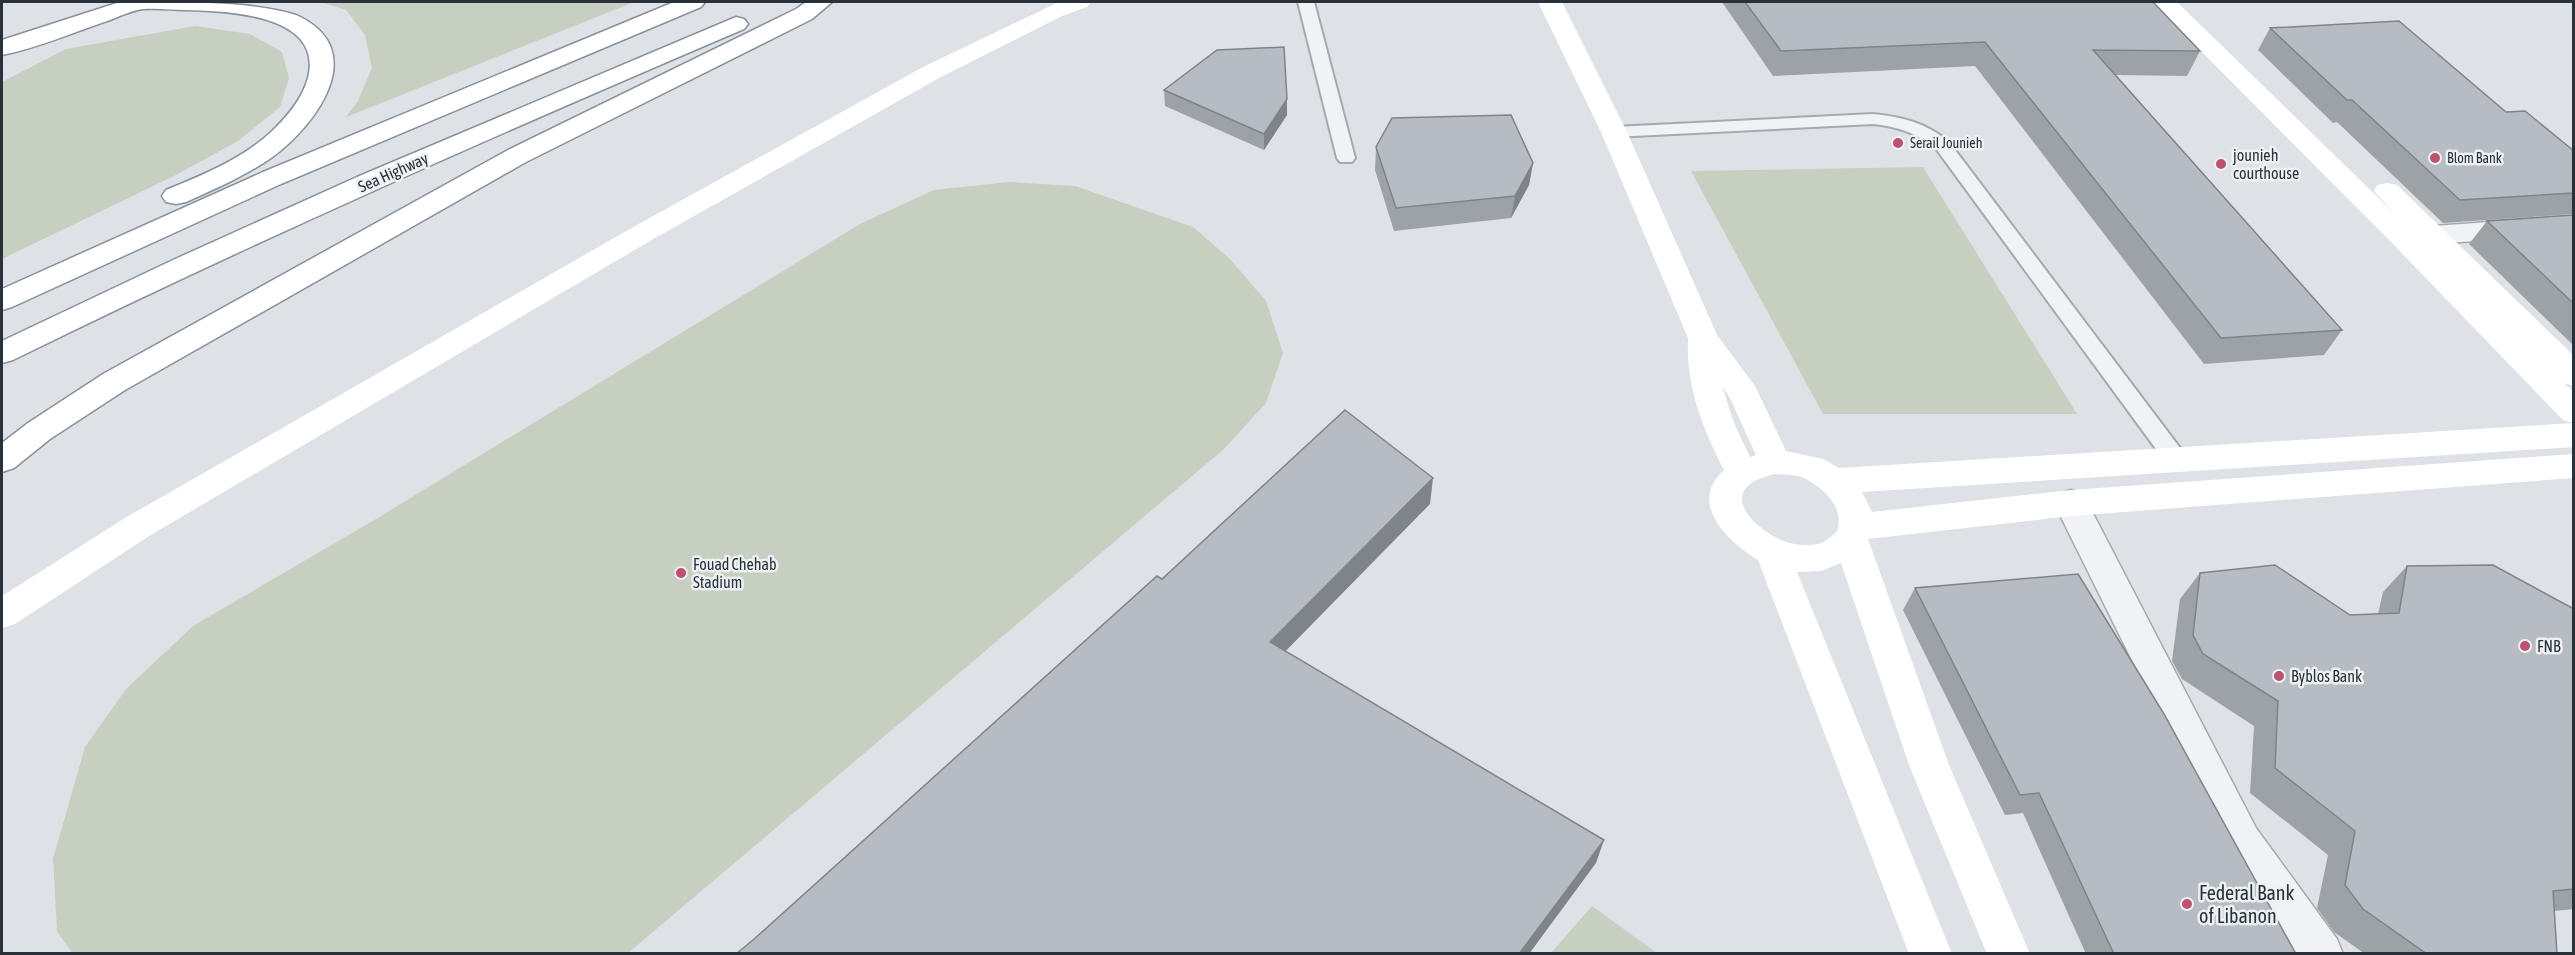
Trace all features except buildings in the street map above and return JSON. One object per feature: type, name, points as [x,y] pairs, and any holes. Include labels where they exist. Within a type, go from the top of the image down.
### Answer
[{"type":"main road","points":[[2,48],[140,2],[216,5],[257,10],[290,20],[310,33],[322,51],[323,71],[317,93],[287,130],[264,151],[103,232],[2,278]]},
{"type":"main road","points":[[2,300],[272,178],[693,2]]},
{"type":"main road","name":"Sea Highway","points":[[2,353],[200,259],[494,127],[790,2]]},
{"type":"main road","points":[[2,460],[39,431],[114,382],[517,156],[804,14],[820,2]]},
{"type":"main road","points":[[2,614],[138,527],[645,232],[932,72],[1054,11],[1079,2]]},
{"type":"main road","points":[[1550,2],[1614,132],[1703,338],[1744,394],[1776,462]]},
{"type":"main road","points":[[2164,2],[2433,235],[2574,375]]},
{"type":"main road","points":[[2192,2],[2402,237],[2574,412]]},
{"type":"main road","points":[[1703,338],[1701,365],[1709,398],[1721,432],[1741,471]]},
{"type":"main road","points":[[1834,481],[2574,435]]},
{"type":"main road","points":[[2009,954],[1929,765],[1854,534],[1856,511],[1848,495],[1834,481],[1816,470],[1796,464],[1776,462],[1757,464],[1741,471],[1730,482],[1726,496],[1727,512],[1737,528],[1772,552],[1795,558],[1818,558],[1837,552],[1854,534],[2071,503],[2574,466]]},
{"type":"main road","points":[[1772,552],[1931,954]]},
{"type":"street","points":[[2402,237],[2574,225]]},
{"type":"street","points":[[2071,503],[2242,841],[2322,954]]},
{"type":"lane","points":[[1306,2],[1346,158]]},
{"type":"lane","points":[[1614,132],[1873,119],[1907,123],[1928,131],[1943,146],[2175,458]]},
{"type":"green space","points":[[321,2],[634,2],[346,117],[358,101],[372,68],[365,35],[346,10]]},
{"type":"green space","points":[[195,26],[250,34],[282,52],[289,78],[280,107],[238,141],[176,175],[2,259],[2,82],[66,49]]},
{"type":"green space","points":[[1923,167],[2077,414],[1823,414],[1691,171]]},
{"type":"green space","name":"Fouad Chehab Stadium","points":[[1009,182],[1075,186],[1193,227],[1230,259],[1266,301],[1283,353],[1266,403],[1224,449],[628,953],[72,953],[57,931],[53,859],[85,747],[126,689],[193,626],[376,519],[860,224],[934,190]]},
{"type":"green space","points":[[1592,906],[1657,953],[1551,953]]},
{"type":"place","name":"Serail Jounieh","points":[[1898,143]]},
{"type":"place","name":"Blom Bank","points":[[2435,158]]},
{"type":"place","name":"jounieh courthouse","points":[[2221,164]]},
{"type":"place","name":"Fouad Chehab Stadium","points":[[681,573]]},
{"type":"place","name":"FNB","points":[[2525,646]]},
{"type":"place","name":"Byblos Bank","points":[[2279,676]]},
{"type":"place","name":"Federal Bank of Libanon","points":[[2187,904]]}]
